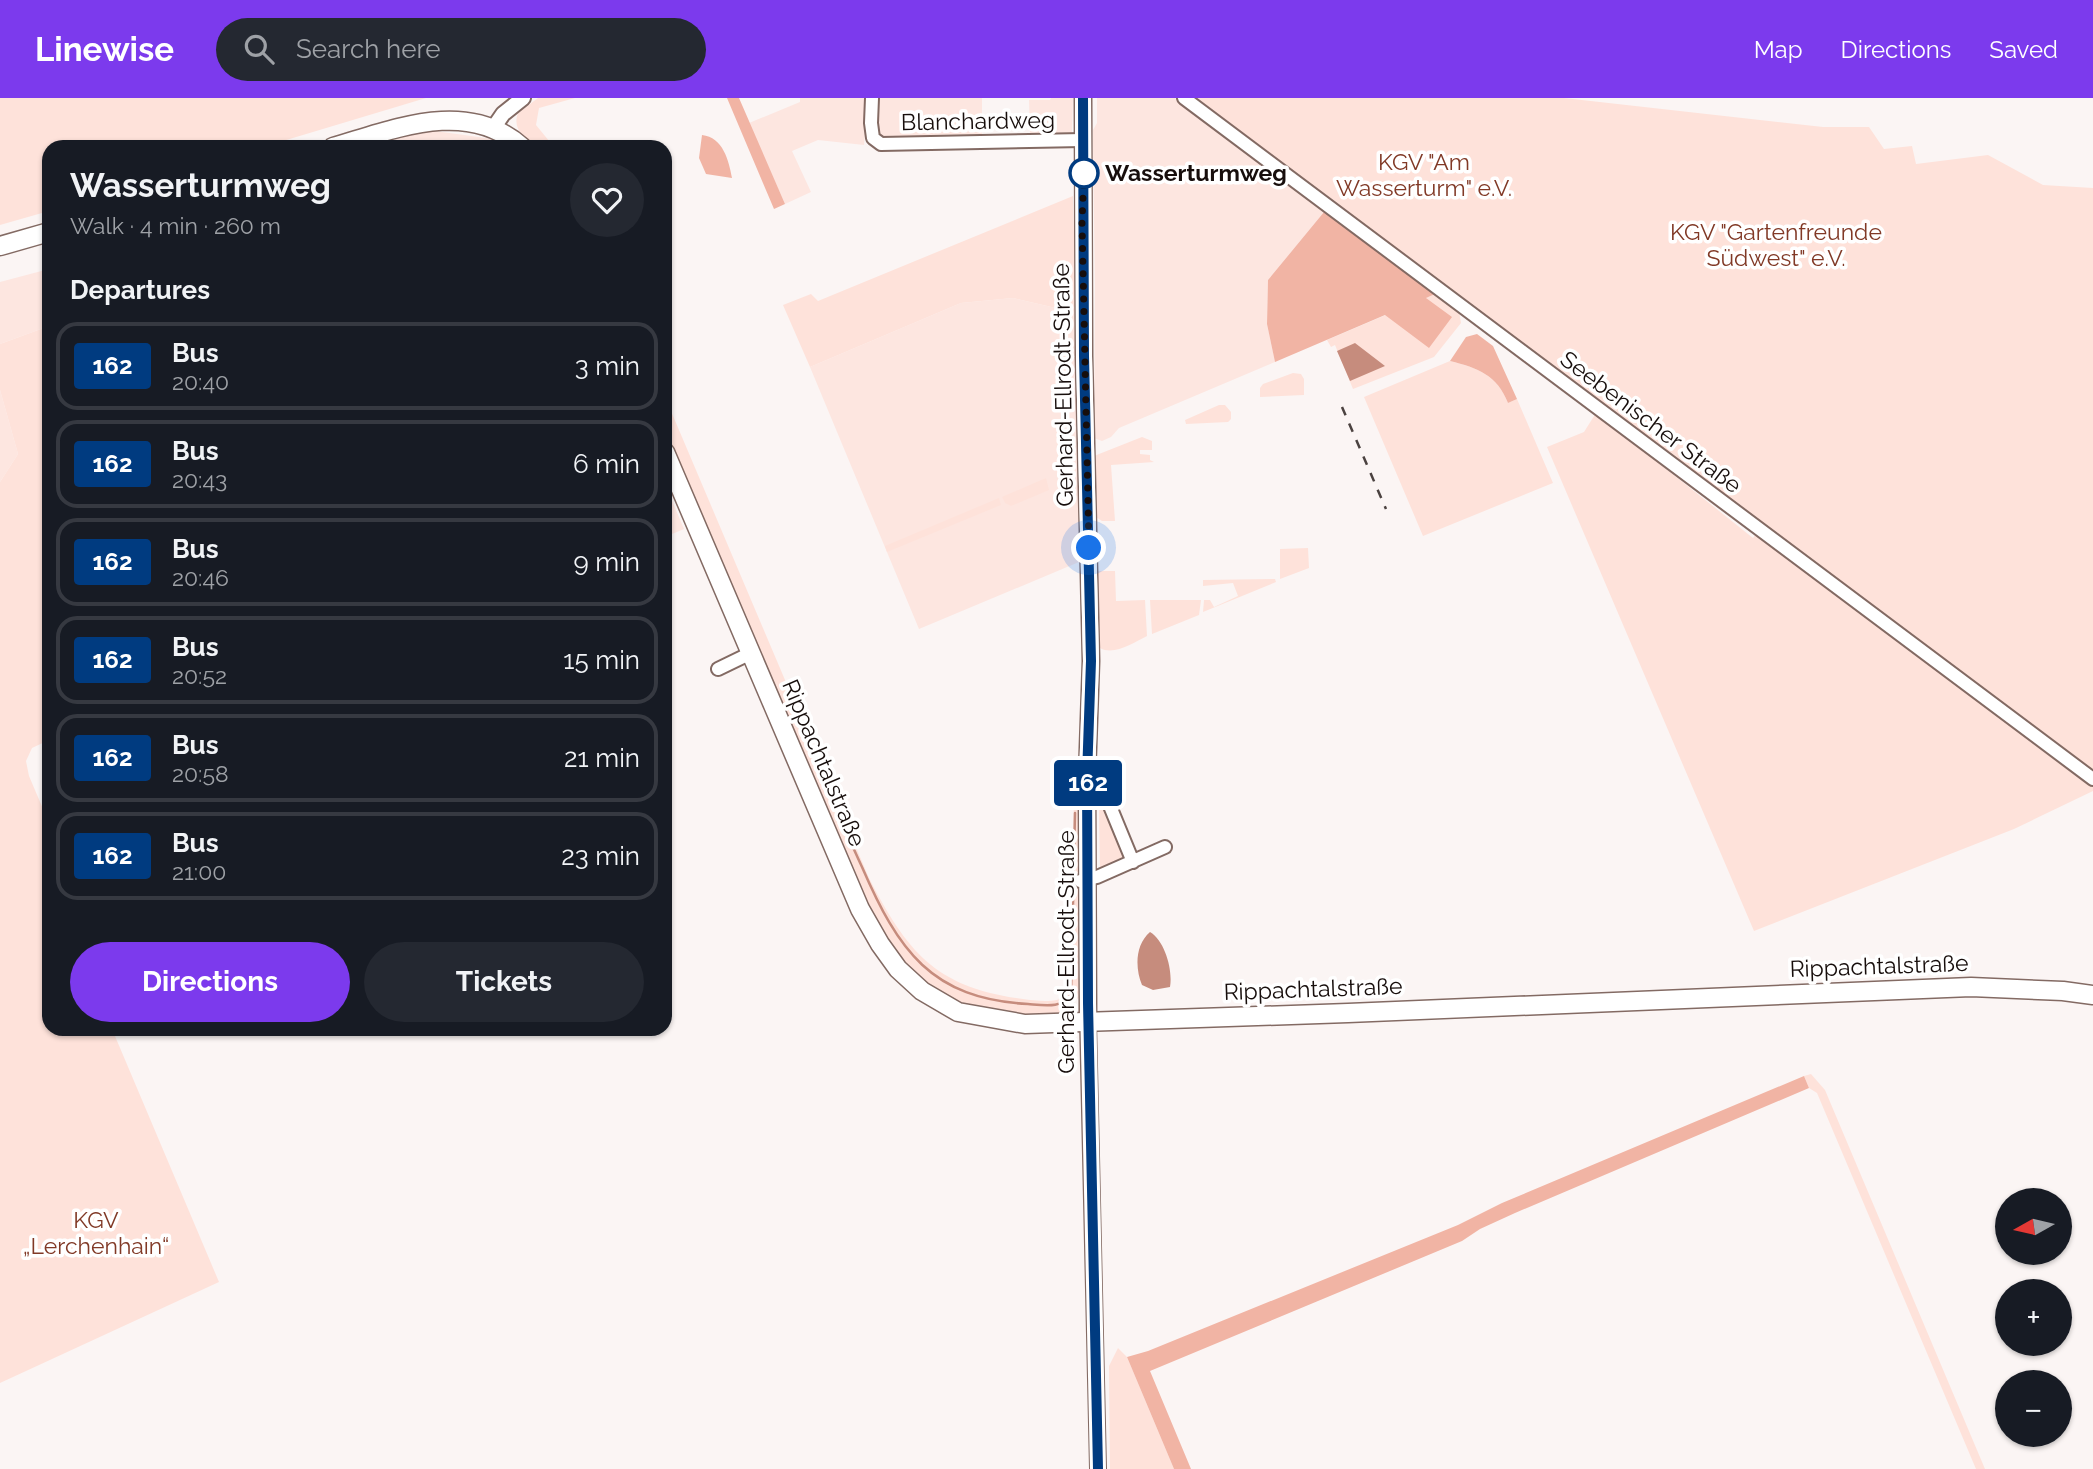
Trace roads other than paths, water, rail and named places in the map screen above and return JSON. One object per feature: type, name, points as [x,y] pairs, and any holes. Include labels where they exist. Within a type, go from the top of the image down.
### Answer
[{"type":"main road","name":"Gerhard-Ellrodt-Straße","points":[[1083,98],[1084,356],[1091,661],[1084,880],[1088,1021]]},
{"type":"main road","points":[[356,140],[440,118],[473,121],[494,127],[512,140]]},
{"type":"main road","points":[[0,246],[42,234]]},
{"type":"main road","name":"Rippachtalstraße","points":[[672,468],[860,909],[898,969],[922,991],[958,1012],[1025,1024],[1971,987],[2093,995]]},
{"type":"street","points":[[494,127],[503,114],[523,98]]},
{"type":"street","name":"Blanchardweg","points":[[872,98],[873,138],[881,144],[1083,140]]},
{"type":"street","name":"Seebenischer Straße","points":[[1184,98],[2093,779]]},
{"type":"street","points":[[718,668],[751,653]]},
{"type":"street","points":[[1088,794],[1105,794],[1133,862]]},
{"type":"street","points":[[1084,880],[1165,847]]},
{"type":"street","name":"Gerhard-Ellrodt-Straße","points":[[1088,1021],[1098,1469]]},
{"type":"waterway","points":[[825,783],[875,897],[905,946],[922,965],[942,980],[966,992],[994,1000],[1052,1005],[1064,1002],[1071,994],[1075,813]]},
{"type":"railway","points":[[1342,407],[1386,509]]},
{"type":"place","name":"Wasserturmweg","points":[[1084,173]]},
{"type":"park label","name":"KGV \"Am Wasserturm\" e.V.","points":[[1424,175]]},
{"type":"park label","name":"KGV \"Gartenfreunde Südwest\" e.V.","points":[[1776,245]]},
{"type":"park label","name":"KGV „Lerchenhain“","points":[[96,1233]]}]
